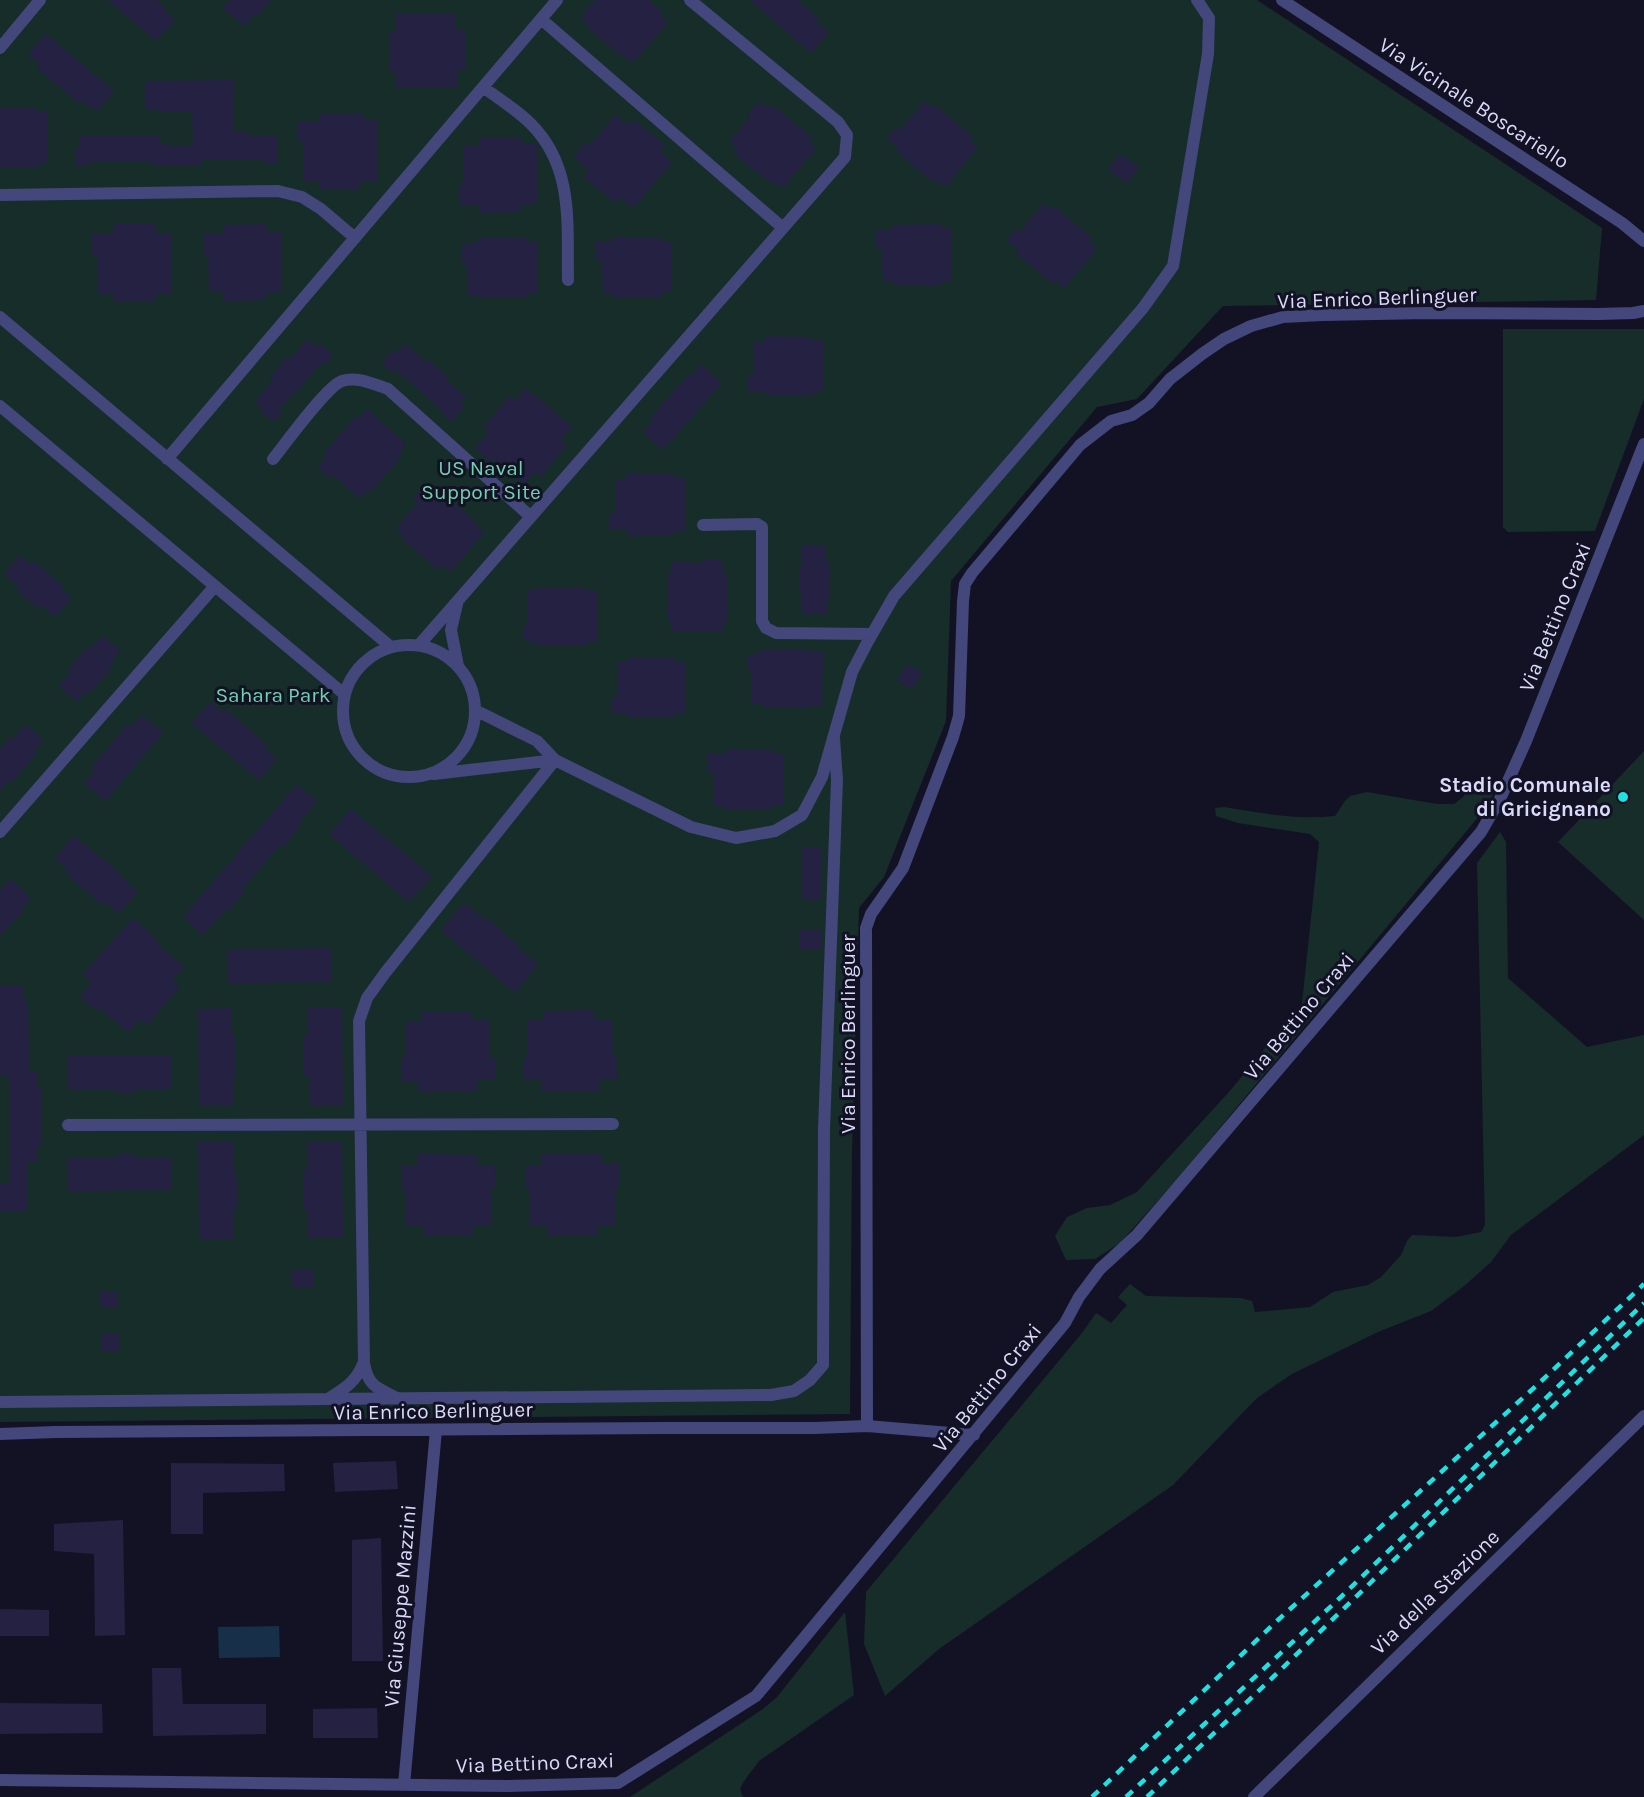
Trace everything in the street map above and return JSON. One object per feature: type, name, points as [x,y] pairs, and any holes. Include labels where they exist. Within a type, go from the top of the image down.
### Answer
[{"type":"street","points":[[0,48],[40,0]]},
{"type":"street","points":[[167,459],[557,0]]},
{"type":"street","points":[[419,645],[845,157],[847,135],[838,122],[690,0]]},
{"type":"street","points":[[475,710],[537,741],[555,760],[691,827],[736,838],[775,831],[802,815],[822,777],[852,672],[894,596],[1143,308],[1173,267],[1208,54],[1209,18],[1197,0]]},
{"type":"street","name":"Via Vicinale Boscariello","points":[[1282,0],[1622,223],[1644,241]]},
{"type":"street","points":[[541,19],[783,228]]},
{"type":"street","points":[[483,87],[529,122],[544,138],[557,160],[567,210],[568,280]]},
{"type":"street","points":[[0,195],[278,191],[302,198],[321,209],[355,238]]},
{"type":"street","name":"Via Enrico Berlinguer","points":[[867,1426],[866,928],[871,914],[903,868],[953,737],[959,716],[963,601],[965,584],[972,573],[1080,445],[1111,421],[1132,415],[1149,403],[1170,379],[1202,354],[1224,339],[1251,326],[1283,317],[1323,315],[1599,314],[1644,311]]},
{"type":"street","points":[[0,317],[391,647]]},
{"type":"street","points":[[273,459],[325,395],[342,381],[363,380],[388,389],[531,517]]},
{"type":"street","points":[[0,406],[344,694]]},
{"type":"street","name":"Via Bettino Craxi","points":[[0,1780],[507,1786],[618,1784],[756,1696],[1065,1323],[1100,1269],[1137,1236],[1481,832],[1500,799],[1526,741],[1644,444]]},
{"type":"street","points":[[703,525],[757,524],[762,527],[762,621],[766,628],[776,633],[872,634]]},
{"type":"street","points":[[0,832],[215,586]]},
{"type":"street","points":[[458,666],[451,630],[459,600]]},
{"type":"street","points":[[417,776],[436,771],[452,761],[465,746],[473,729],[475,710],[470,686],[458,666],[440,652],[419,645],[405,644],[391,647],[370,657],[354,673],[344,694],[342,715],[347,736],[359,754],[375,768],[395,776],[417,776],[555,760]]},
{"type":"street","points":[[0,1402],[771,1395],[794,1391],[810,1380],[823,1365],[824,1129],[837,780],[834,738]]},
{"type":"street","points":[[399,1399],[372,1386],[366,1376],[364,1363],[359,1021],[367,998],[385,973],[555,760]]},
{"type":"street","points":[[68,1125],[613,1124]]},
{"type":"street","points":[[327,1400],[358,1377],[364,1363]]},
{"type":"street","name":"Via della Stazione","points":[[1254,1797],[1644,1416]]},
{"type":"street","name":"Via Enrico Berlinguer","points":[[0,1434],[867,1426],[974,1435]]},
{"type":"street","name":"Via Giuseppe Mazzini","points":[[404,1785],[436,1430]]},
{"type":"green space","name":"US Naval Support Site","points":[[0,0],[1257,0],[1602,228],[1596,300],[1223,306],[1137,399],[1097,407],[951,581],[946,721],[884,877],[859,908],[852,1150],[850,1414],[0,1422]]},
{"type":"green space","points":[[1503,329],[1644,329],[1644,399],[1595,531],[1508,532],[1503,527]]},
{"type":"green space","name":"Stadio Comunale di Gricignano","points":[[1644,751],[1644,920],[1558,842]]},
{"type":"green space","points":[[1467,791],[1494,792],[1489,804],[1179,1177],[1120,1243],[1095,1259],[1066,1260],[1055,1236],[1067,1217],[1087,1208],[1110,1205],[1137,1192],[1229,1092],[1302,1003],[1319,842],[1310,834],[1238,823],[1216,816],[1215,808],[1224,807],[1293,816],[1335,816],[1350,796],[1367,792],[1437,804],[1454,804]]},
{"type":"green space","points":[[1500,832],[1506,842],[1508,978],[1587,1047],[1644,1035],[1644,1135],[1511,1235],[1491,1262],[1431,1311],[1378,1332],[1292,1374],[1257,1398],[1173,1485],[939,1649],[885,1696],[864,1644],[866,1592],[1082,1333],[1096,1313],[1111,1323],[1127,1305],[1118,1297],[1130,1284],[1146,1296],[1241,1298],[1252,1301],[1255,1312],[1310,1307],[1333,1292],[1368,1285],[1381,1277],[1401,1255],[1412,1235],[1456,1237],[1481,1232],[1485,1225],[1477,863]]},
{"type":"green space","points":[[845,1612],[854,1695],[759,1761],[740,1789],[743,1797],[630,1797],[763,1709],[777,1697]]},
{"type":"water","points":[[279,1626],[280,1657],[219,1658],[218,1627]]},
{"type":"building","points":[[108,0],[156,0],[175,20],[156,41]]},
{"type":"building","points":[[230,0],[271,0],[257,16],[254,14],[244,26],[223,8]]},
{"type":"building","points":[[595,0],[649,0],[663,13],[661,16],[668,22],[634,62],[627,56],[625,59],[586,26],[588,23],[581,17]]},
{"type":"building","points":[[750,0],[797,0],[819,19],[817,22],[829,32],[811,53]]},
{"type":"building","points":[[396,14],[456,14],[456,29],[465,29],[465,70],[457,70],[457,87],[396,87],[396,72],[389,72],[389,31],[396,31]]},
{"type":"building","points":[[46,34],[114,91],[96,111],[83,101],[80,104],[37,68],[40,64],[28,54]]},
{"type":"building","points":[[233,80],[233,131],[247,131],[247,135],[277,135],[278,164],[264,164],[264,160],[202,160],[202,165],[152,165],[152,161],[89,162],[89,166],[76,166],[76,147],[79,147],[79,136],[160,136],[160,143],[165,143],[165,145],[193,145],[192,112],[159,112],[159,109],[145,109],[145,81]]},
{"type":"building","points":[[925,101],[933,108],[935,105],[973,137],[970,140],[978,147],[945,187],[936,180],[934,183],[897,152],[899,149],[887,138],[897,127],[900,130]]},
{"type":"building","points":[[758,102],[770,108],[772,105],[813,138],[809,142],[816,148],[783,188],[774,181],[772,184],[733,153],[737,148],[729,142],[750,117],[747,115]]},
{"type":"building","points":[[0,107],[36,107],[36,111],[48,111],[48,164],[38,164],[38,168],[0,168]]},
{"type":"building","points":[[320,113],[363,113],[363,120],[377,120],[377,181],[360,181],[360,190],[320,190],[320,182],[304,182],[304,142],[297,142],[297,121],[320,121]]},
{"type":"building","points":[[615,115],[628,125],[633,119],[665,145],[660,151],[672,162],[633,208],[620,197],[615,203],[584,177],[589,170],[574,157],[586,142],[590,145]]},
{"type":"building","points":[[480,137],[521,137],[521,144],[537,144],[537,204],[521,205],[521,212],[480,213],[480,205],[459,205],[459,184],[464,184],[464,145],[480,145]]},
{"type":"building","points":[[1119,154],[1139,166],[1128,183],[1108,170]]},
{"type":"building","points":[[1044,203],[1052,210],[1055,207],[1092,238],[1089,242],[1097,249],[1064,288],[1055,281],[1053,284],[1016,253],[1019,250],[1006,240],[1016,229],[1020,232]]},
{"type":"building","points":[[114,224],[155,224],[155,233],[172,233],[172,293],[155,293],[155,301],[114,301],[114,294],[97,294],[97,256],[92,256],[92,233],[114,233]]},
{"type":"building","points":[[265,224],[265,231],[282,231],[282,292],[266,293],[266,300],[224,301],[224,292],[209,292],[208,255],[203,255],[203,233],[224,233],[224,225]]},
{"type":"building","points":[[941,224],[941,228],[951,228],[951,281],[941,281],[941,285],[894,285],[894,281],[883,281],[881,247],[876,247],[876,230],[892,229],[892,225]]},
{"type":"building","points":[[477,238],[526,238],[526,242],[537,242],[537,294],[527,294],[527,298],[477,298],[477,295],[468,295],[466,261],[462,261],[462,244],[477,243]]},
{"type":"building","points":[[612,238],[659,238],[659,241],[671,241],[671,292],[661,292],[661,297],[613,297],[613,293],[603,293],[601,260],[595,260],[595,241],[612,241]]},
{"type":"building","points":[[765,336],[812,337],[812,340],[824,340],[824,392],[813,392],[813,396],[765,396],[765,392],[748,392],[748,376],[754,376],[754,341],[765,341]]},
{"type":"building","points":[[307,339],[316,347],[319,343],[333,355],[324,366],[321,363],[296,390],[279,410],[282,412],[274,422],[259,410],[262,407],[255,401],[272,381],[269,379],[287,357],[290,359]]},
{"type":"building","points":[[405,344],[425,362],[427,359],[448,377],[446,380],[466,397],[460,403],[464,407],[451,422],[440,412],[442,410],[395,369],[392,373],[382,364],[394,349],[398,352]]},
{"type":"building","points":[[701,364],[722,383],[663,450],[643,432],[653,421],[650,418],[688,375],[690,377]]},
{"type":"building","points":[[526,388],[572,427],[561,440],[567,445],[540,477],[534,472],[524,484],[494,458],[491,462],[475,448],[489,432],[483,427],[510,396],[515,401]]},
{"type":"building","points":[[367,409],[406,444],[399,453],[402,456],[370,492],[367,490],[360,498],[333,475],[330,478],[318,467],[327,457],[323,454],[355,417],[358,419]]},
{"type":"building","points":[[626,474],[674,474],[674,478],[685,478],[685,531],[674,531],[674,536],[627,536],[627,530],[609,530],[609,514],[616,514],[616,479],[626,479]]},
{"type":"building","points":[[424,486],[438,495],[441,491],[478,524],[476,526],[484,533],[450,572],[442,565],[438,570],[401,538],[404,534],[396,528],[418,503],[413,499]]},
{"type":"building","points":[[802,546],[825,546],[825,561],[830,561],[830,600],[827,600],[827,614],[802,614],[799,566],[802,566]]},
{"type":"building","points":[[20,555],[31,565],[34,561],[63,586],[60,588],[72,598],[55,617],[41,605],[38,608],[16,590],[19,587],[4,574]]},
{"type":"building","points":[[702,559],[719,559],[719,562],[723,562],[722,573],[727,573],[727,621],[723,621],[723,632],[671,632],[671,622],[667,622],[667,574],[671,574],[671,562],[702,563]]},
{"type":"building","points":[[539,587],[586,587],[586,590],[598,591],[597,642],[588,642],[588,646],[538,646],[538,643],[527,642],[527,639],[523,639],[523,626],[528,626],[528,590],[539,590]]},
{"type":"building","points":[[102,636],[121,651],[111,662],[114,664],[89,694],[86,691],[77,702],[59,686],[71,672],[68,670],[87,647],[90,649]]},
{"type":"building","points":[[762,649],[823,652],[822,705],[812,705],[812,708],[764,708],[764,704],[752,704],[752,670],[747,670],[747,656],[751,656],[751,653],[762,653]]},
{"type":"building","points":[[676,657],[676,661],[686,661],[686,713],[676,713],[676,718],[628,718],[628,713],[612,713],[612,697],[617,697],[617,662],[628,662],[628,658]]},
{"type":"building","points":[[907,664],[922,673],[912,689],[897,680]]},
{"type":"building","points":[[210,702],[222,712],[225,709],[268,746],[265,749],[277,759],[259,780],[192,723]]},
{"type":"building","points":[[142,715],[163,733],[105,801],[84,783],[94,771],[91,768],[128,724],[132,727]]},
{"type":"building","points":[[25,724],[43,740],[34,750],[37,753],[12,782],[10,780],[0,791],[0,749],[10,737],[13,739]]},
{"type":"building","points":[[725,750],[772,750],[772,753],[783,753],[783,805],[772,805],[772,810],[724,810],[724,805],[714,805],[714,772],[707,772],[707,753],[725,753]]},
{"type":"building","points":[[297,784],[317,801],[298,824],[301,826],[282,848],[279,846],[242,889],[245,892],[203,935],[183,917]]},
{"type":"building","points":[[351,809],[431,876],[409,902],[329,834]]},
{"type":"building","points":[[74,836],[118,871],[117,873],[138,892],[119,913],[106,902],[103,905],[65,873],[68,869],[54,858]]},
{"type":"building","points":[[802,848],[822,848],[822,899],[802,899]]},
{"type":"building","points":[[11,879],[31,899],[21,910],[23,912],[0,935],[0,890]]},
{"type":"building","points":[[464,903],[485,920],[487,918],[538,965],[515,993],[441,930]]},
{"type":"building","points":[[133,918],[158,940],[156,943],[184,967],[172,980],[180,987],[147,1025],[140,1019],[128,1032],[100,1008],[97,1011],[80,996],[92,982],[83,974]]},
{"type":"building","points":[[799,929],[822,929],[822,949],[799,949]]},
{"type":"building","points":[[332,948],[332,982],[227,983],[227,949]]},
{"type":"building","points":[[0,986],[24,986],[24,1001],[28,1001],[29,1072],[37,1072],[37,1088],[41,1088],[41,1145],[38,1145],[38,1162],[28,1162],[27,1212],[0,1212],[0,1184],[10,1184],[10,1075],[0,1075]]},
{"type":"building","points":[[342,1007],[343,1105],[309,1105],[309,1076],[303,1076],[303,1036],[307,1036],[307,1008]]},
{"type":"building","points":[[232,1008],[232,1036],[235,1036],[233,1105],[199,1106],[198,1009]]},
{"type":"building","points":[[594,1010],[594,1019],[612,1019],[613,1056],[616,1056],[617,1079],[599,1079],[599,1091],[541,1091],[541,1080],[523,1080],[523,1057],[527,1057],[527,1020],[544,1020],[544,1011]]},
{"type":"building","points":[[421,1011],[472,1011],[472,1020],[490,1020],[490,1057],[495,1057],[495,1080],[477,1080],[477,1092],[418,1092],[418,1081],[401,1081],[401,1058],[405,1058],[405,1021],[422,1021]]},
{"type":"building","points":[[171,1055],[171,1089],[133,1090],[134,1093],[113,1092],[113,1090],[67,1090],[67,1056]]},
{"type":"building","points":[[233,1141],[233,1169],[235,1169],[237,1185],[234,1239],[199,1239],[198,1142]]},
{"type":"building","points":[[307,1141],[342,1141],[343,1238],[308,1238],[308,1210],[303,1210],[303,1170],[307,1170]]},
{"type":"building","points":[[117,1154],[133,1154],[133,1157],[171,1157],[171,1190],[68,1191],[68,1157],[117,1157]]},
{"type":"building","points":[[418,1154],[477,1155],[477,1165],[496,1165],[495,1188],[491,1188],[491,1226],[473,1226],[473,1236],[424,1236],[424,1226],[406,1226],[406,1189],[401,1189],[401,1166],[418,1166]]},
{"type":"building","points":[[541,1154],[601,1154],[601,1164],[619,1164],[620,1188],[615,1188],[615,1225],[597,1225],[597,1236],[547,1236],[547,1226],[530,1226],[530,1188],[526,1188],[526,1166],[541,1166]]},
{"type":"building","points":[[292,1269],[314,1269],[314,1288],[292,1288]]},
{"type":"building","points":[[99,1291],[117,1291],[117,1308],[99,1308]]},
{"type":"building","points":[[102,1334],[120,1334],[120,1352],[102,1352]]},
{"type":"building","points":[[396,1461],[398,1489],[335,1492],[333,1463]]},
{"type":"building","points":[[171,1463],[284,1464],[285,1491],[203,1493],[203,1534],[171,1534]]},
{"type":"building","points":[[123,1520],[125,1635],[95,1636],[94,1554],[54,1551],[54,1524]]},
{"type":"building","points":[[381,1538],[383,1661],[352,1661],[352,1540]]},
{"type":"building","points":[[0,1609],[49,1610],[49,1636],[0,1636]]},
{"type":"building","points":[[152,1668],[181,1668],[183,1704],[266,1704],[266,1734],[153,1736]]},
{"type":"building","points":[[0,1703],[102,1704],[103,1733],[0,1734]]},
{"type":"building","points":[[377,1708],[378,1738],[313,1738],[313,1709]]},
{"type":"railway","points":[[1092,1797],[1278,1620],[1536,1386],[1644,1284]]},
{"type":"railway","points":[[1126,1797],[1342,1596],[1644,1303]]},
{"type":"railway","points":[[1147,1797],[1644,1318]]},
{"type":"place","name":"Stadio Comunale di Gricignano","points":[[1623,797]]},
{"type":"park label","name":"Sahara Park","points":[[273,695]]}]
